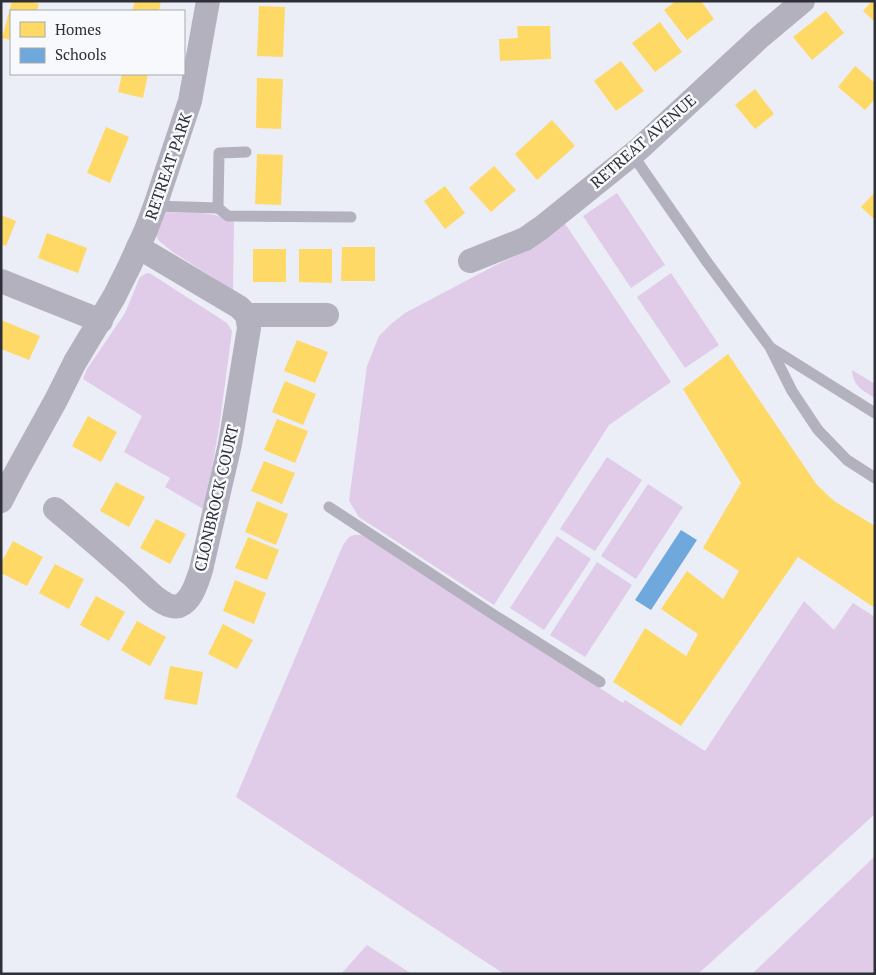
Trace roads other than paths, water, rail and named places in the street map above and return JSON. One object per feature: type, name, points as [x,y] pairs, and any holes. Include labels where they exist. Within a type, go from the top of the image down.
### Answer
[{"type":"street","name":"RETREAT PARK","points":[[1,501],[8,474],[56,400],[75,362],[101,321],[129,267],[155,206],[190,101],[208,1]]},
{"type":"street","name":"RETREAT AVENUE","points":[[470,261],[525,239],[541,228],[632,154],[752,44],[803,1]]},
{"type":"street","points":[[138,247],[232,302],[247,315],[327,315]]},
{"type":"street","points":[[1,280],[101,321]]},
{"type":"street","name":"CLONBROCK COURT","points":[[55,509],[152,595],[164,603],[175,606],[180,606],[184,602],[194,589],[201,570],[230,444],[249,328],[247,315]]},
{"type":"lane","points":[[218,208],[219,153],[246,152]]},
{"type":"lane","points":[[632,154],[707,262],[770,347],[792,391],[818,430],[848,460],[875,478]]},
{"type":"lane","points":[[155,206],[218,208],[228,216],[351,216]]},
{"type":"lane","points":[[770,347],[875,413]]},
{"type":"lane","points":[[329,507],[600,682]]}]
